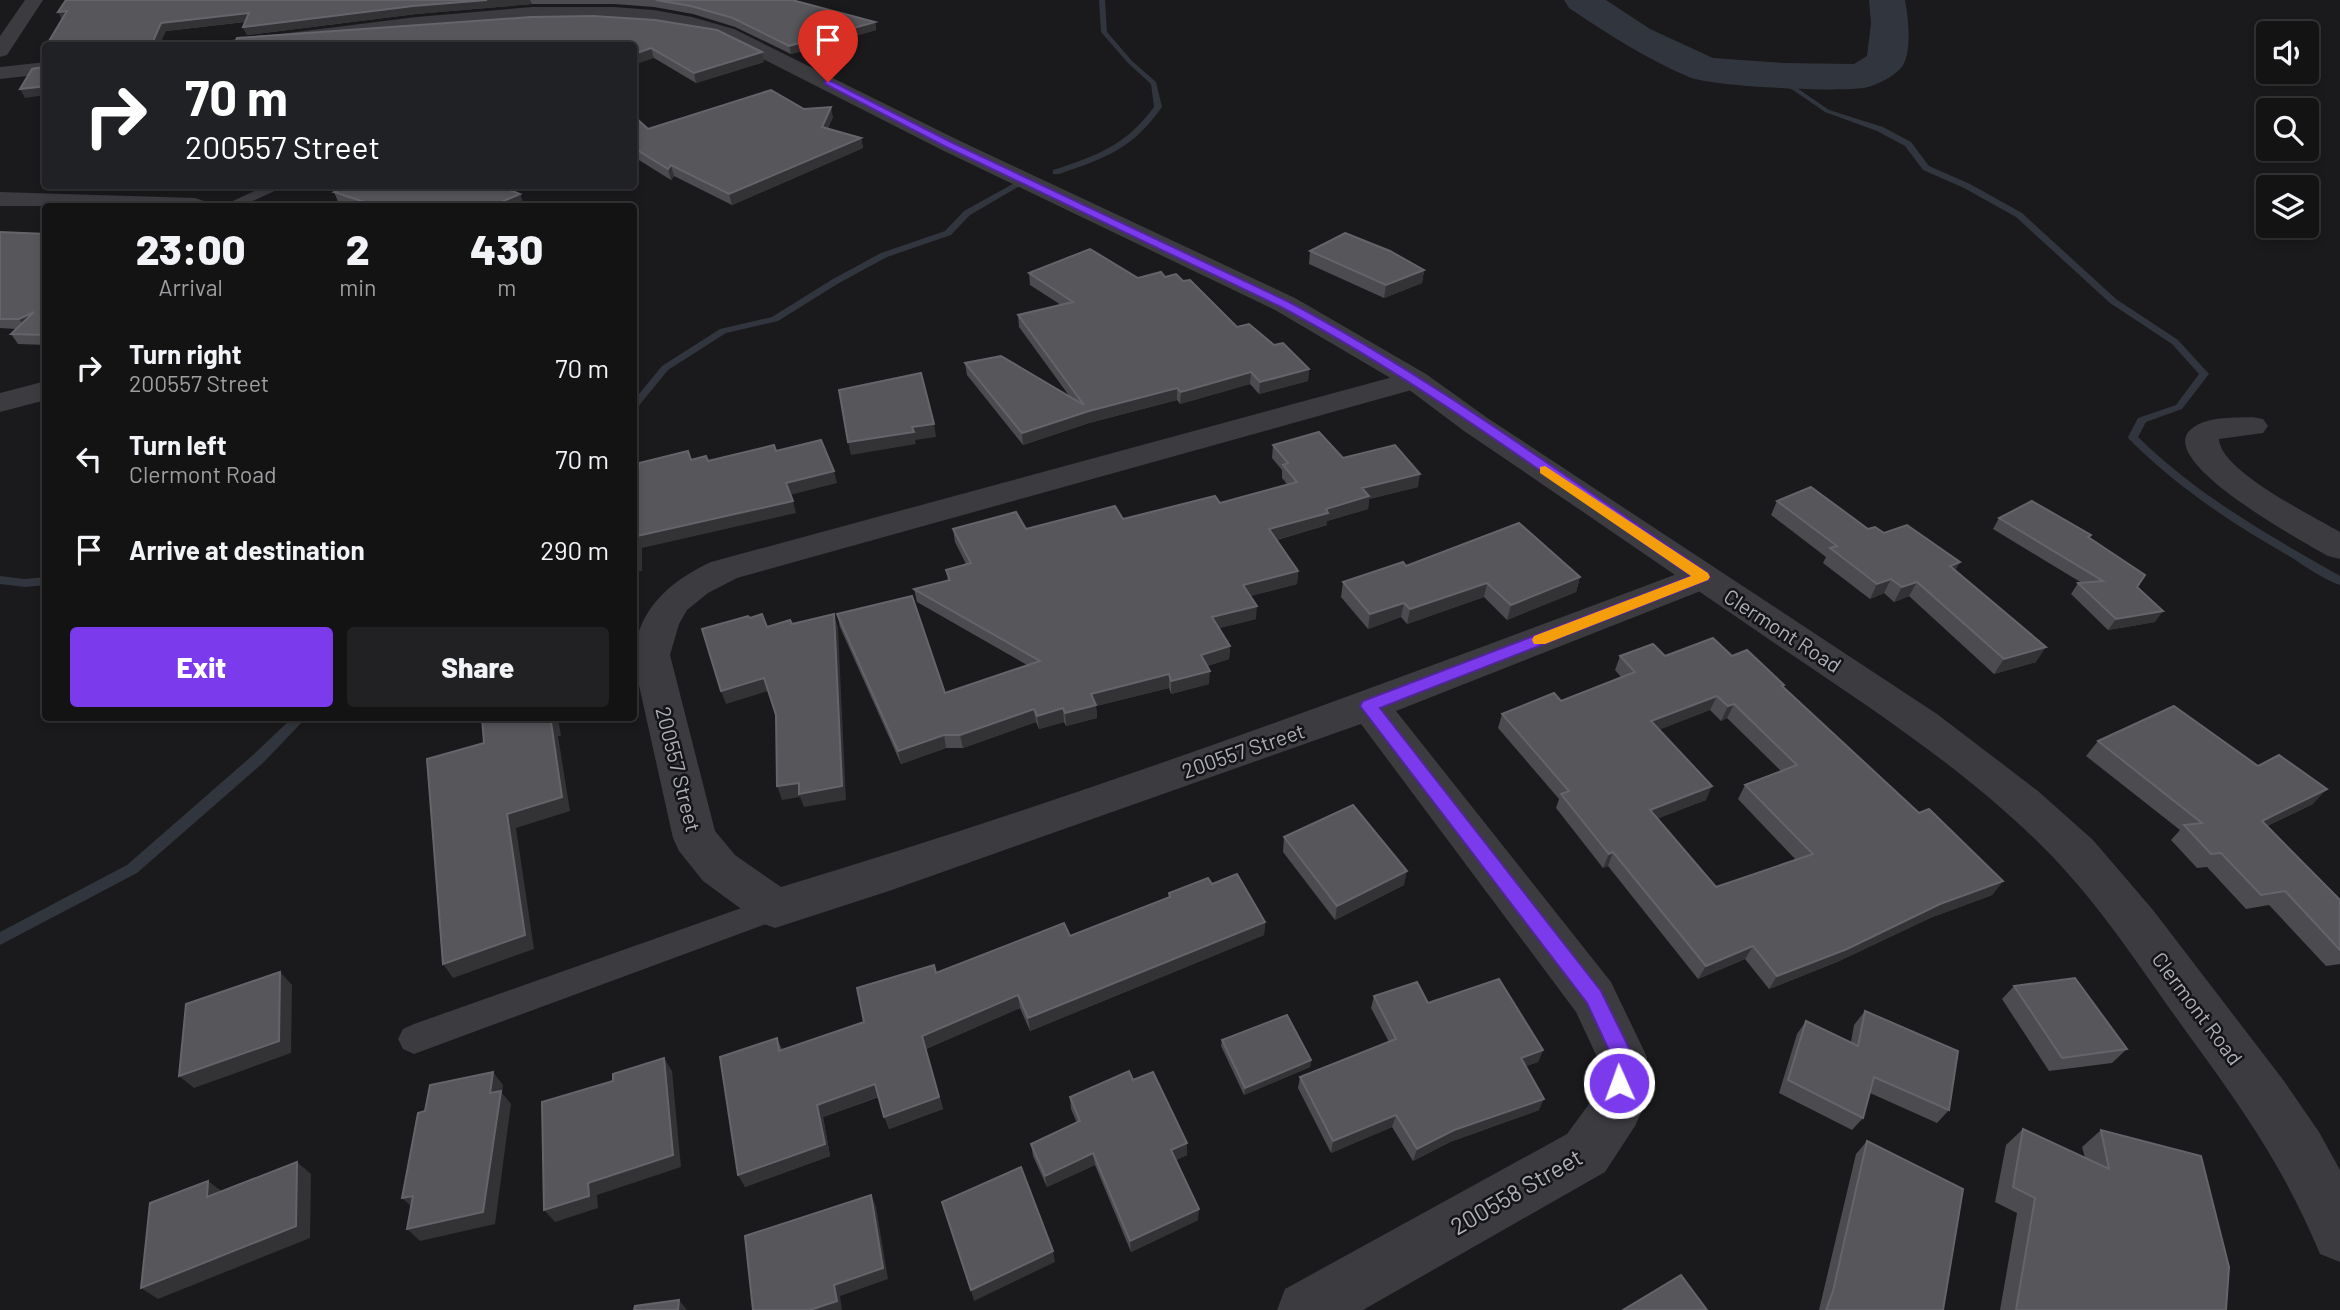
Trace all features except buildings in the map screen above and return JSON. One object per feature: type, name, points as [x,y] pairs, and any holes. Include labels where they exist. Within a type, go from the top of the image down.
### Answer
[{"type":"street","points":[[0,51],[34,0]]},
{"type":"street","name":"Clermont Road","points":[[263,42],[474,16],[543,11],[659,14],[694,21],[727,33],[950,145],[1285,304],[1415,380],[1940,736],[2000,781],[2084,860],[2110,890],[2274,1111],[2328,1198],[2340,1234]]},
{"type":"street","points":[[0,73],[42,68]]},
{"type":"street","points":[[0,199],[111,203]]},
{"type":"street","name":"200557 Street","points":[[1415,380],[724,570],[697,583],[677,597],[663,613],[654,633],[651,655],[695,838],[719,867],[775,908],[873,878],[1368,706],[1703,577]]},
{"type":"street","points":[[0,403],[42,391]]},
{"type":"street","points":[[2252,426],[2216,429],[2204,434],[2202,445],[2210,461],[2256,496],[2340,548]]},
{"type":"street","name":"200558 Street","points":[[1306,1310],[1586,1153],[1617,1108],[1622,1056],[1594,997],[1368,706]]},
{"type":"lane","points":[[237,203],[270,189]]},
{"type":"lane","points":[[414,1039],[775,908]]},
{"type":"waterway","points":[[1056,172],[1114,150],[1137,133],[1158,107],[1154,83],[1130,62],[1104,32],[1102,0]]},
{"type":"waterway","points":[[1582,0],[1637,37],[1705,69],[1783,75],[1862,76],[1886,61],[1890,23],[1887,0]]},
{"type":"waterway","points":[[1758,73],[1795,89],[1827,111],[1880,129],[1908,144],[1926,168],[1967,186],[2019,215],[2113,301],[2175,342],[2204,374],[2179,407],[2142,420],[2133,437],[2179,480],[2205,499],[2340,581]]},
{"type":"waterway","points":[[637,402],[665,368],[723,331],[775,319],[884,255],[948,233],[967,213],[1021,183]]},
{"type":"waterway","points":[[0,580],[25,583],[42,581]]},
{"type":"waterway","points":[[0,939],[132,869],[258,759],[297,721]]},
{"type":"slow traffic","points":[[1539,640],[1703,577],[1545,470]]},
{"type":"route","points":[[828,82],[950,145],[1285,304],[1330,329],[1415,380],[1475,424],[1703,577],[1368,706],[1594,997],[1622,1056],[1619,1083]]}]
